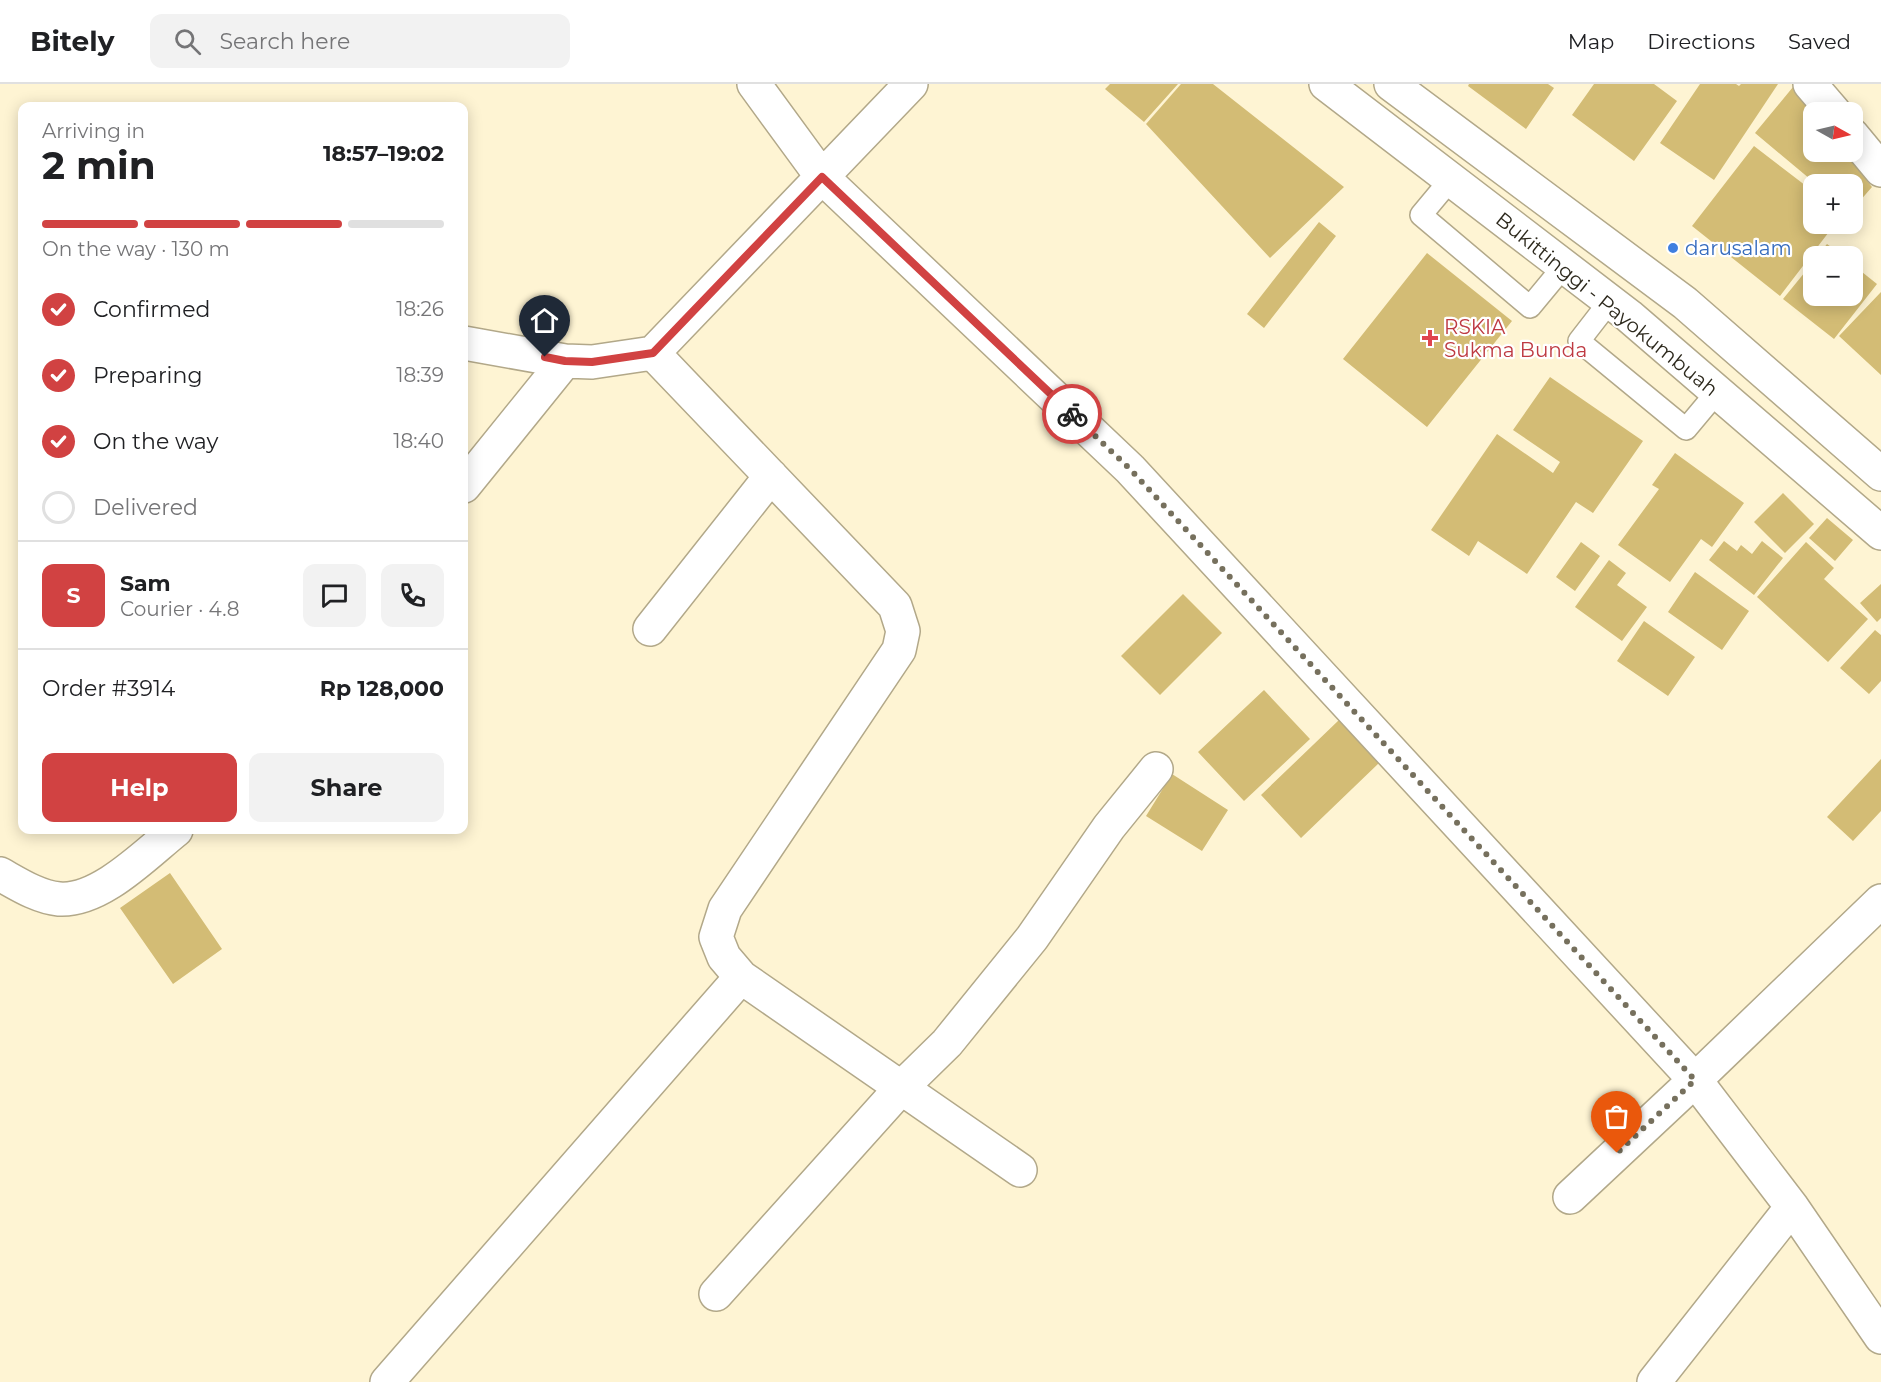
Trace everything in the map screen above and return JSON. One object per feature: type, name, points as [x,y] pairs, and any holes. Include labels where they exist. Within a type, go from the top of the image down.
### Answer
[{"type":"main road","points":[[753,84],[822,177],[1130,469],[1695,1080],[1792,1207],[1881,1337]]},
{"type":"main road","points":[[468,344],[565,361],[592,362],[653,353],[911,84]]},
{"type":"main road","name":"Bukittinggi - Payokumbuah","points":[[1326,84],[1610,301],[1881,533]]},
{"type":"main road","points":[[1391,84],[1685,303],[1881,474]]},
{"type":"main road","points":[[1810,84],[1825,102]]},
{"type":"main road","points":[[1863,148],[1881,170]]},
{"type":"main road","points":[[653,353],[895,606],[903,630],[898,650],[725,909],[717,937],[724,957],[741,977],[1020,1170]]},
{"type":"main road","points":[[468,481],[565,361]]},
{"type":"main road","points":[[650,629],[771,477]]},
{"type":"main road","points":[[716,1294],[901,1088],[947,1043],[1032,938],[1109,827],[1156,769]]},
{"type":"main road","points":[[0,874],[29,891],[58,899],[75,898],[102,889],[171,834]]},
{"type":"main road","points":[[1570,1197],[1881,901]]},
{"type":"main road","points":[[387,1382],[741,977]]},
{"type":"main road","points":[[1654,1382],[1792,1207]]},
{"type":"lane","points":[[1451,179],[1421,215],[1530,307],[1564,266]]},
{"type":"lane","points":[[1610,301],[1579,341],[1686,429],[1717,392]]},
{"type":"building","points":[[1110,84],[1178,84],[1144,122],[1105,89]]},
{"type":"building","points":[[1181,84],[1213,84],[1344,187],[1270,258],[1146,124]]},
{"type":"building","points":[[1469,84],[1548,84],[1554,88],[1526,129],[1468,86]]},
{"type":"building","points":[[1594,84],[1654,84],[1677,101],[1634,161],[1572,115]]},
{"type":"building","points":[[1700,84],[1736,84],[1739,86],[1741,84],[1778,84],[1714,180],[1660,143]]},
{"type":"building","points":[[1793,87],[1805,102],[1803,102],[1803,162],[1852,162],[1862,174],[1804,174],[1755,133]]},
{"type":"building","points":[[1754,146],[1803,184],[1803,234],[1827,234],[1818,246],[1803,246],[1803,266],[1780,296],[1692,226]]},
{"type":"building","points":[[1863,176],[1872,187],[1863,197]]},
{"type":"building","points":[[1319,222],[1336,236],[1264,328],[1247,314]]},
{"type":"building","points":[[1427,253],[1512,321],[1427,427],[1343,359]]},
{"type":"building","points":[[1863,273],[1877,284],[1863,302]]},
{"type":"building","points":[[1803,274],[1803,306],[1860,306],[1834,339],[1783,299]]},
{"type":"building","points":[[1881,292],[1881,375],[1839,336]]},
{"type":"building","points":[[1550,377],[1643,441],[1593,513],[1576,502],[1527,574],[1478,541],[1469,556],[1431,530],[1497,434],[1553,473],[1560,462],[1513,430]]},
{"type":"building","points":[[1675,453],[1744,503],[1712,547],[1701,539],[1670,582],[1618,545],[1659,489],[1652,485]]},
{"type":"building","points":[[1783,493],[1814,524],[1785,553],[1754,522]]},
{"type":"building","points":[[1827,518],[1853,540],[1835,561],[1809,538]]},
{"type":"building","points":[[1724,541],[1737,551],[1741,545],[1752,554],[1762,541],[1783,558],[1754,595],[1709,560]]},
{"type":"building","points":[[1581,542],[1600,556],[1575,591],[1556,577]]},
{"type":"building","points":[[1806,542],[1834,568],[1824,579],[1868,619],[1828,662],[1757,597]]},
{"type":"building","points":[[1609,560],[1626,573],[1617,585],[1647,607],[1622,641],[1575,607]]},
{"type":"building","points":[[1695,572],[1749,611],[1722,650],[1668,612]]},
{"type":"building","points":[[1881,584],[1881,618],[1877,622],[1860,603]]},
{"type":"building","points":[[1183,594],[1222,633],[1160,695],[1121,656]]},
{"type":"building","points":[[1644,621],[1695,657],[1668,696],[1617,661]]},
{"type":"building","points":[[1875,630],[1881,635],[1881,681],[1869,694],[1840,668]]},
{"type":"building","points":[[1264,690],[1310,739],[1244,801],[1198,752]]},
{"type":"building","points":[[1339,720],[1379,763],[1301,838],[1261,795]]},
{"type":"building","points":[[1881,759],[1881,811],[1853,841],[1827,817]]},
{"type":"building","points":[[1172,774],[1228,810],[1202,851],[1146,816]]},
{"type":"building","points":[[170,873],[222,949],[173,984],[120,908]]},
{"type":"way so far","points":[[1072,414],[1130,469],[1695,1080],[1617,1153]]},
{"type":"place","name":"darusalam","points":[[1673,248]]},
{"type":"place","name":"RSKIA Sukma Bunda","points":[[1430,338]]},
{"type":"route","points":[[545,357],[565,361],[592,362],[653,353],[822,177],[1072,414]]}]
